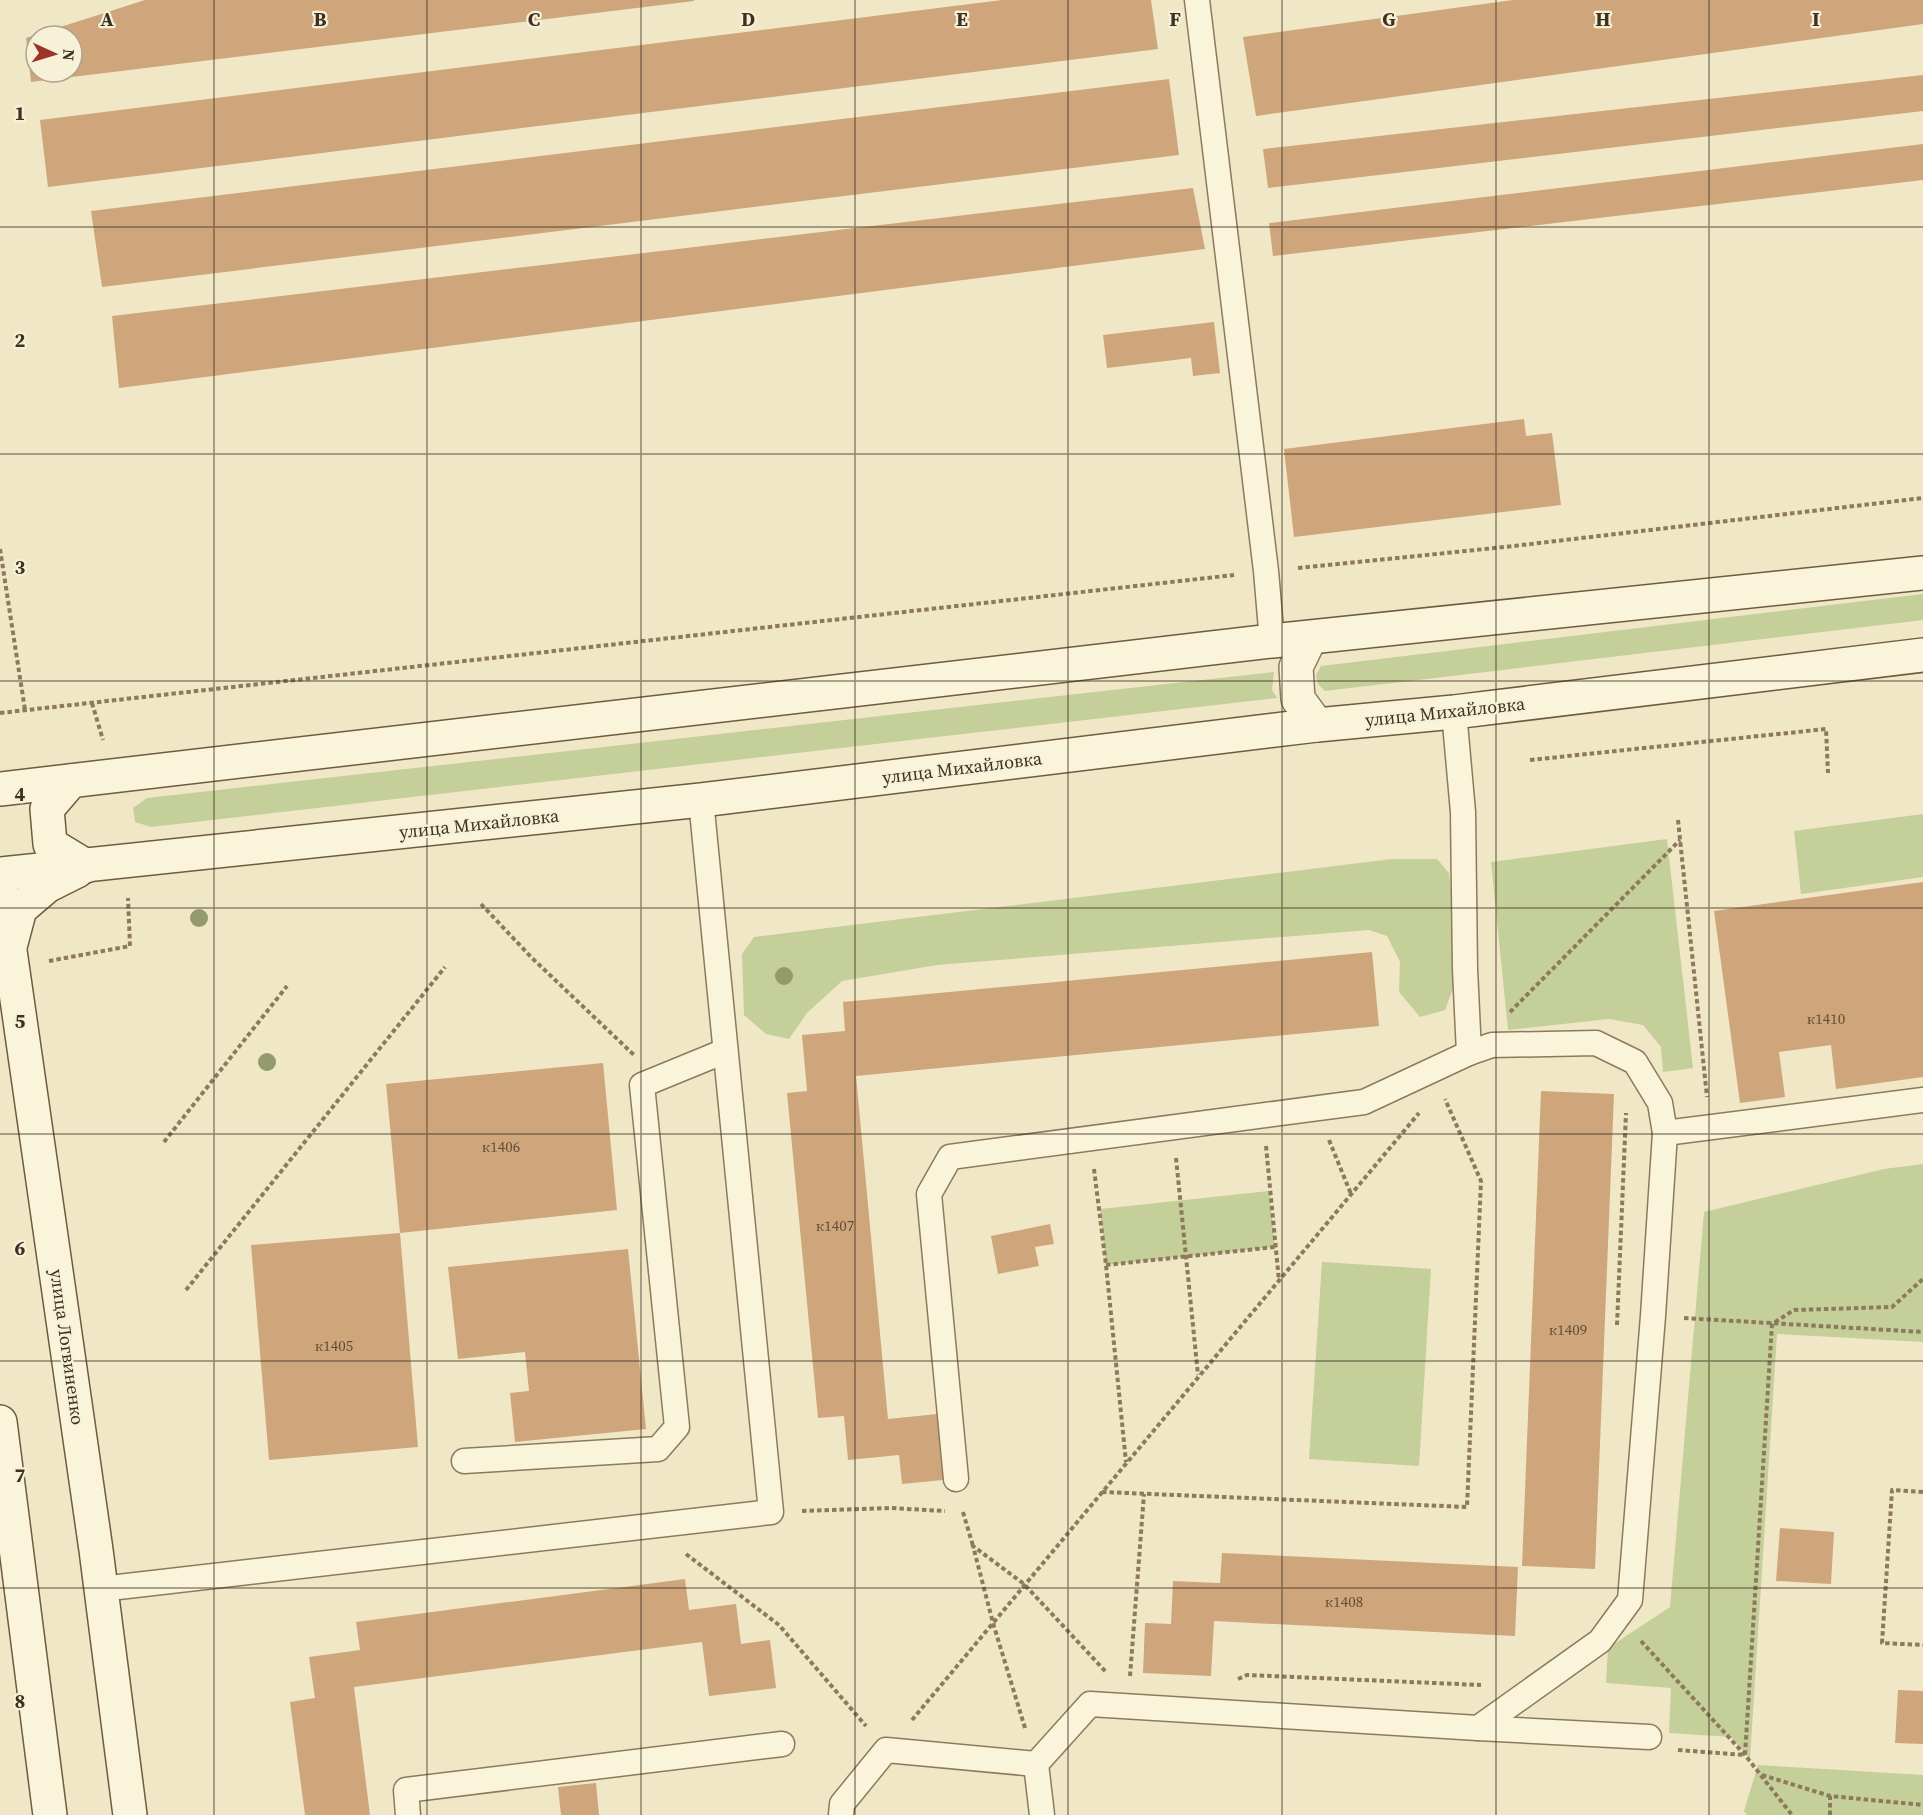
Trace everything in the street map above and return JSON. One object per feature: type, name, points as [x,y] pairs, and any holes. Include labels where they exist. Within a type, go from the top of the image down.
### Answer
[{"type":"main road","points":[[0,789],[1272,641],[1923,573]]},
{"type":"main road","points":[[1310,638],[1296,667],[1297,688],[1298,699],[1317,725]]},
{"type":"main road","name":"улица Михайловка","points":[[0,874],[701,800],[1317,725],[1454,712],[1923,655]]},
{"type":"main road","points":[[70,781],[47,809],[50,843],[86,866]]},
{"type":"main road","points":[[11,958],[21,909],[47,886],[86,866]]},
{"type":"main road","name":"улица Логвиненко","points":[[0,880],[101,1589],[130,1815]]},
{"type":"main road","points":[[1,1435],[50,1815]]},
{"type":"lane","points":[[1197,0],[1266,571],[1272,641]]},
{"type":"lane","points":[[1454,712],[1463,812],[1465,969],[1469,1053]]},
{"type":"lane","points":[[101,1589],[771,1512],[701,800]]},
{"type":"lane","points":[[956,1479],[929,1194],[950,1157],[1364,1102],[1469,1053],[1492,1045],[1596,1043],[1635,1062],[1660,1103],[1665,1133],[1630,1600],[1600,1641],[1478,1728]]},
{"type":"lane","points":[[464,1461],[658,1449],[677,1427],[642,1085],[726,1051]]},
{"type":"lane","points":[[1665,1133],[1923,1100]]},
{"type":"lane","points":[[1042,1815],[1036,1764],[1090,1704],[1649,1737]]},
{"type":"lane","points":[[408,1815],[406,1790],[782,1744]]},
{"type":"lane","points":[[841,1815],[842,1804],[886,1750],[1036,1764]]},
{"type":"path","points":[[0,713],[1266,571],[1505,547],[1923,498]]},
{"type":"path","points":[[0,549],[25,710]]},
{"type":"path","points":[[1530,760],[1826,729],[1828,773]]},
{"type":"path","points":[[1678,820],[1710,1127]]},
{"type":"path","points":[[1469,1053],[1680,840]]},
{"type":"path","points":[[481,904],[531,957],[633,1052],[642,1085]]},
{"type":"path","points":[[11,958],[130,946]]},
{"type":"path","points":[[186,1290],[445,967]]},
{"type":"path","points":[[164,1142],[287,986]]},
{"type":"path","points":[[1101,1492],[1467,1507],[1481,1181],[1445,1098]]},
{"type":"path","points":[[651,1527],[779,1625],[886,1750],[1426,1106]]},
{"type":"path","points":[[1616,1333],[1626,1106]]},
{"type":"path","points":[[1316,1109],[1351,1194]]},
{"type":"path","points":[[1264,1115],[1279,1281]]},
{"type":"path","points":[[1173,1128],[1198,1376]]},
{"type":"path","points":[[1090,1138],[1126,1462]]},
{"type":"path","points":[[1106,1266],[1275,1247]]},
{"type":"path","points":[[1772,1324],[1794,1310],[1892,1307],[1923,1279]]},
{"type":"path","points":[[1653,1316],[1923,1332]]},
{"type":"path","points":[[1745,1755],[1772,1324]]},
{"type":"path","points":[[956,1479],[993,1623],[1036,1764]]},
{"type":"path","points":[[1923,1492],[1892,1490],[1882,1642],[1923,1645]]},
{"type":"path","points":[[1144,1494],[1130,1681],[1150,1708]]},
{"type":"path","points":[[771,1512],[890,1508],[963,1512]]},
{"type":"path","points":[[973,1546],[1024,1584],[1113,1679],[1130,1681]]},
{"type":"path","points":[[1618,1616],[1745,1755],[1792,1815]]},
{"type":"path","points":[[1228,1683],[1246,1675],[1481,1685],[1490,1678]]},
{"type":"path","points":[[1649,1737],[1661,1748],[1745,1755]]},
{"type":"path","points":[[1761,1775],[1830,1796],[1923,1805]]},
{"type":"path","points":[[1830,1796],[1830,1815]]},
{"type":"green space","points":[[1923,594],[1923,620],[1325,691],[1318,684],[1316,675],[1321,666]]},
{"type":"green space","points":[[1274,672],[1272,690],[1277,698],[151,827],[135,822],[133,808],[147,798]]},
{"type":"green space","points":[[1923,814],[1923,877],[1801,894],[1794,831]]},
{"type":"green space","points":[[1667,839],[1693,1068],[1663,1072],[1661,1047],[1643,1025],[1609,1019],[1508,1030],[1491,862]]},
{"type":"green space","points":[[1392,859],[1437,859],[1449,873],[1456,935],[1454,986],[1445,1010],[1420,1017],[1399,992],[1400,962],[1387,936],[1369,930],[937,965],[842,981],[807,1013],[789,1039],[766,1034],[744,1015],[742,954],[754,937]]},
{"type":"green space","points":[[1923,1164],[1923,1342],[1777,1334],[1750,1759],[1731,1737],[1669,1733],[1671,1688],[1606,1683],[1608,1648],[1670,1607],[1704,1212],[1884,1169]]},
{"type":"green space","points":[[1269,1191],[1275,1247],[1106,1265],[1100,1209]]},
{"type":"green space","points":[[1322,1262],[1431,1269],[1419,1466],[1309,1459]]},
{"type":"green space","points":[[1758,1765],[1923,1775],[1923,1815],[1747,1815],[1744,1811]]},
{"type":"building","points":[[145,0],[694,1],[84,76],[84,24],[70,24]]},
{"type":"building","points":[[1002,0],[1151,0],[1158,49],[48,187],[40,120]]},
{"type":"building","points":[[1513,0],[1923,0],[1923,24],[1256,116],[1243,37]]},
{"type":"building","points":[[1923,75],[1923,111],[1268,188],[1263,149]]},
{"type":"building","points":[[1169,79],[1179,155],[102,287],[91,211]]},
{"type":"building","points":[[1923,144],[1923,180],[1273,256],[1269,223]]},
{"type":"building","points":[[1193,188],[1205,249],[119,388],[112,316]]},
{"type":"building","points":[[1214,322],[1220,373],[1193,376],[1191,358],[1107,368],[1103,335]]},
{"type":"building","points":[[1524,419],[1526,436],[1552,433],[1561,505],[1294,537],[1284,449]]},
{"type":"building","points":[[1923,882],[1923,1077],[1836,1089],[1831,1045],[1779,1052],[1785,1097],[1740,1103],[1714,911]]},
{"type":"building","points":[[1372,952],[1379,1026],[856,1076],[888,1419],[937,1414],[943,1480],[902,1484],[899,1455],[848,1460],[844,1416],[818,1418],[787,1093],[807,1091],[802,1035],[845,1031],[843,1002]]},
{"type":"building","points":[[603,1063],[617,1210],[400,1233],[386,1084]]},
{"type":"building","points":[[1541,1091],[1614,1094],[1595,1569],[1522,1566]]},
{"type":"building","points":[[1050,1224],[1054,1244],[1035,1247],[1039,1266],[998,1274],[991,1236]]},
{"type":"building","points":[[400,1233],[418,1447],[269,1460],[251,1245]]},
{"type":"building","points":[[628,1249],[646,1429],[515,1442],[510,1393],[529,1391],[525,1352],[458,1359],[448,1267]]},
{"type":"building","points":[[1780,1528],[1834,1532],[1831,1584],[1776,1581]]},
{"type":"building","points":[[1222,1553],[1518,1567],[1515,1636],[1214,1621],[1211,1676],[1143,1673],[1145,1623],[1171,1624],[1173,1581],[1220,1583]]},
{"type":"building","points":[[685,1579],[689,1610],[736,1604],[741,1644],[770,1640],[776,1688],[709,1696],[702,1642],[354,1687],[370,1815],[305,1815],[290,1702],[315,1698],[309,1657],[360,1650],[356,1622]]},
{"type":"building","points":[[1898,1690],[1923,1691],[1923,1744],[1895,1743]]},
{"type":"building","points":[[596,1783],[599,1815],[561,1815],[558,1787]]}]
